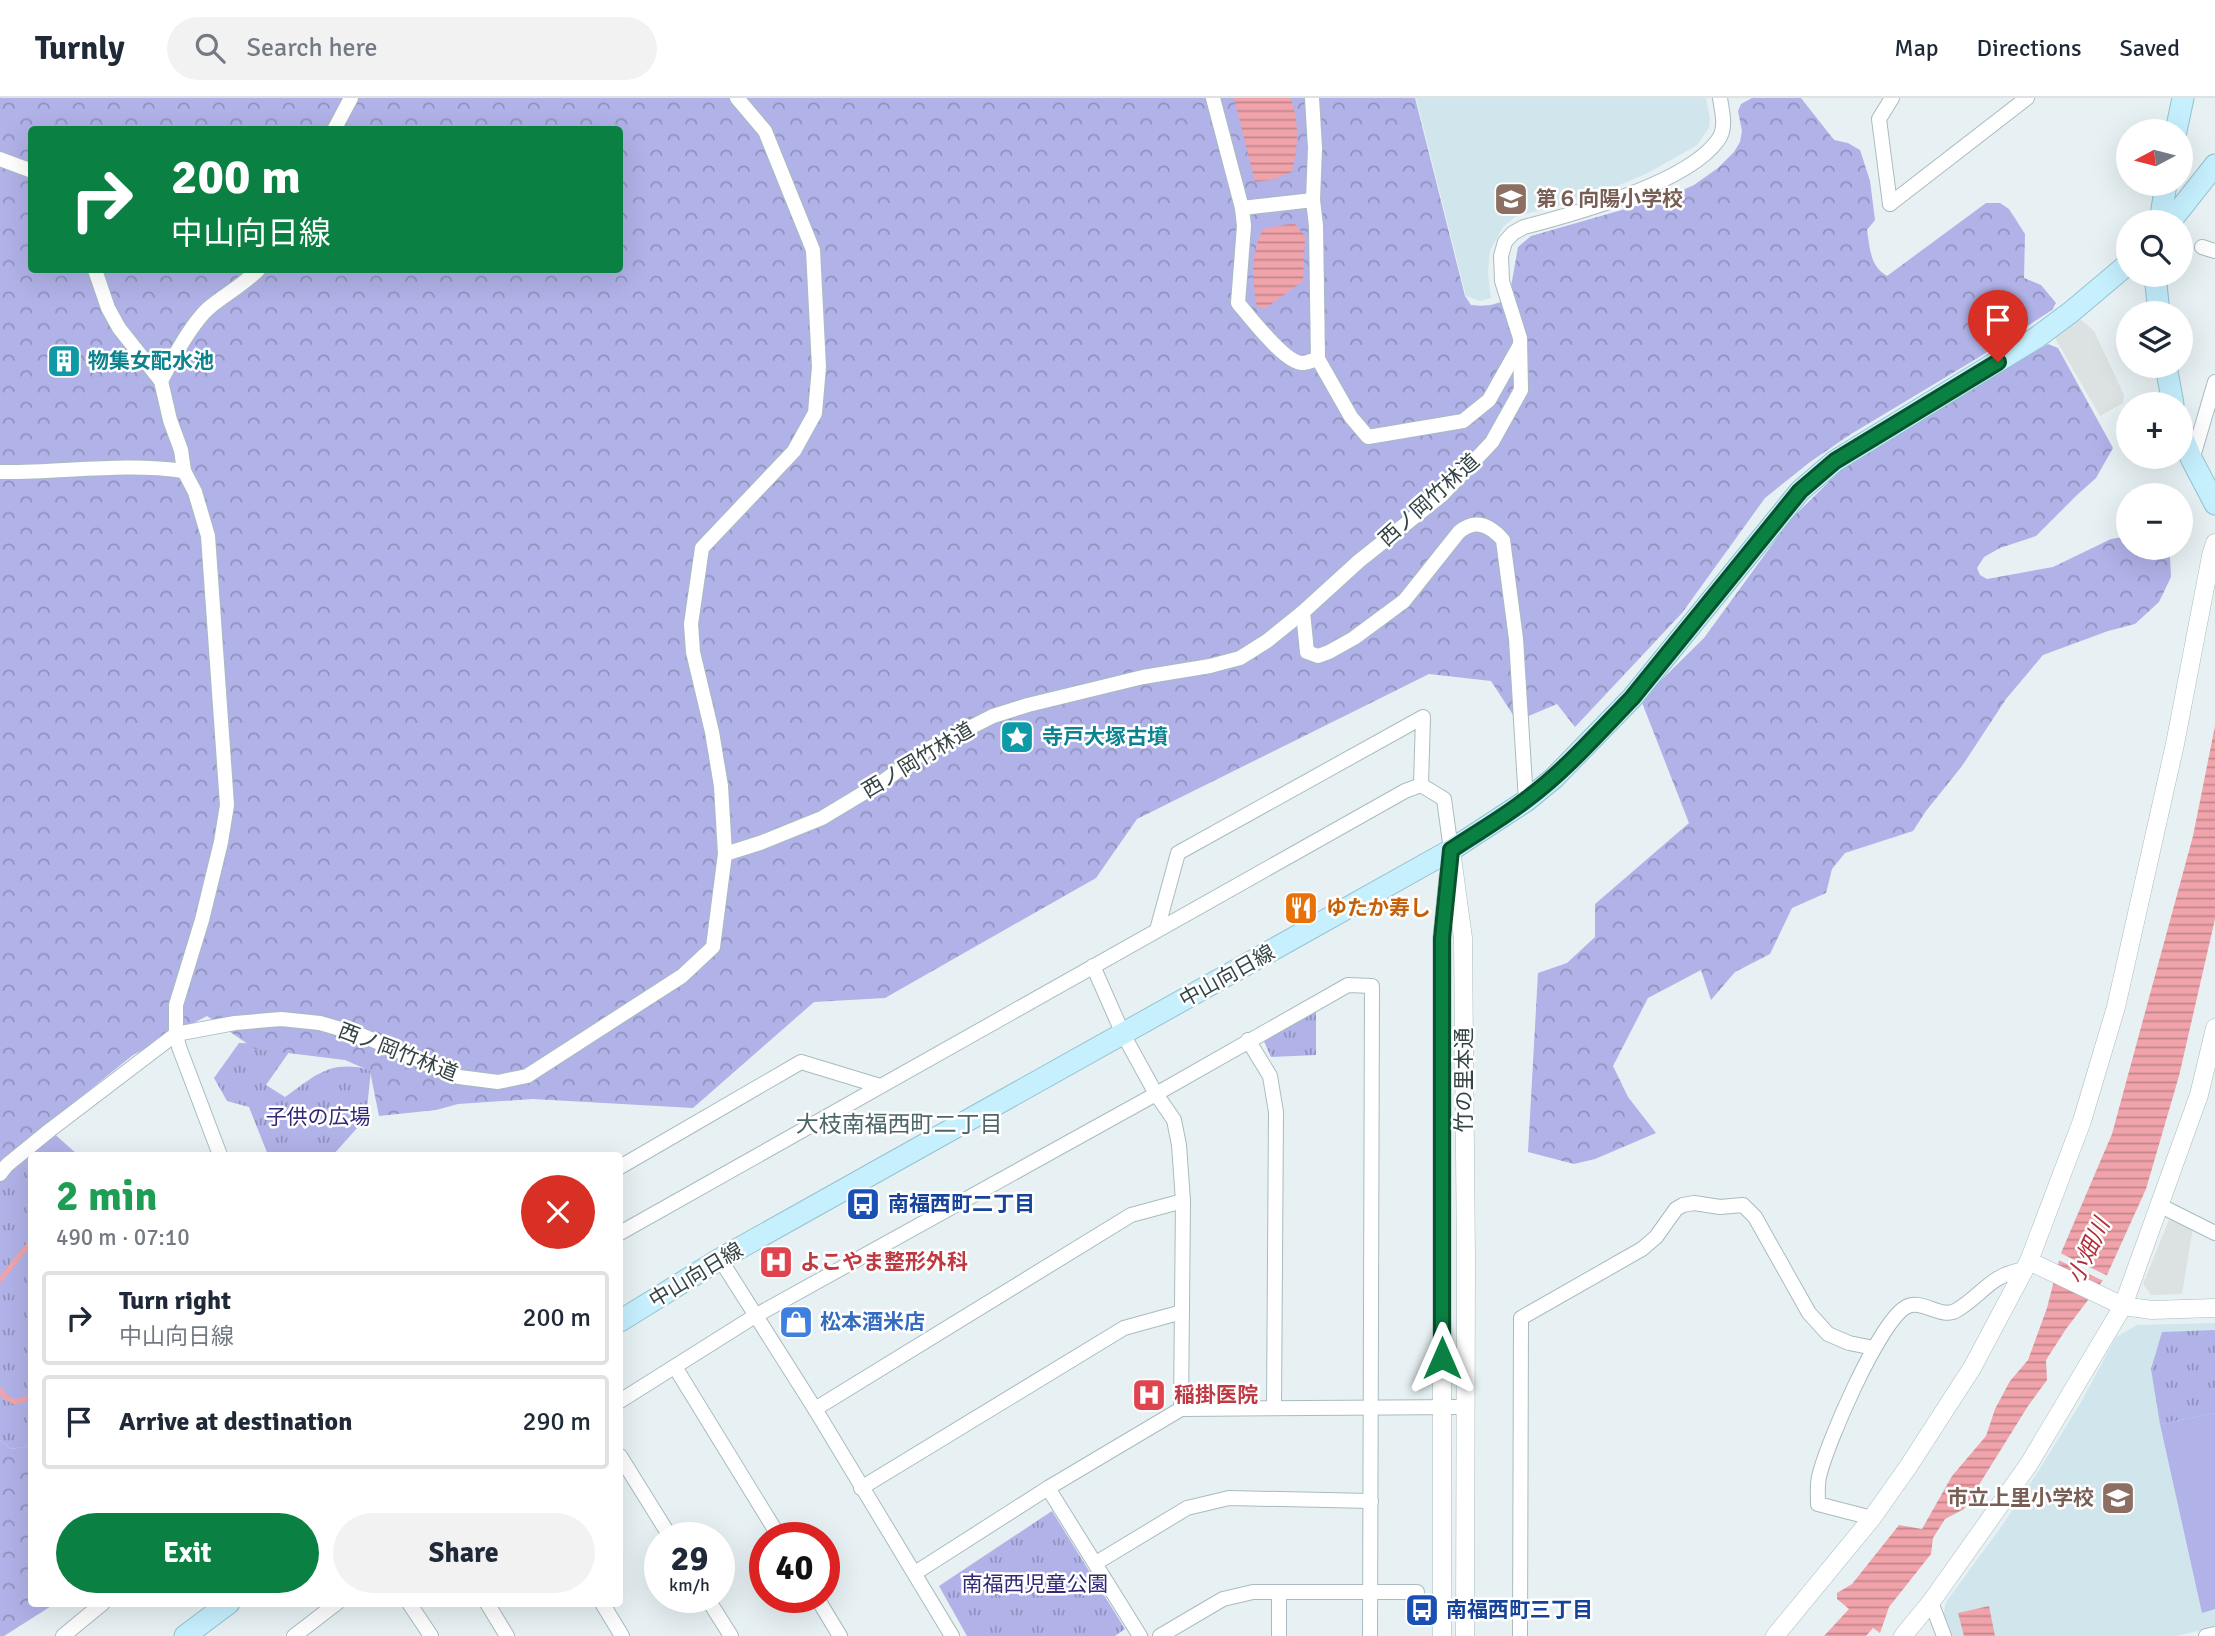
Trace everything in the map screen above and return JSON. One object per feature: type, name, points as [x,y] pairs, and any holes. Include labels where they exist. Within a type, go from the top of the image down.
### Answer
[{"type":"main road","points":[[2179,119],[2183,98]]},
{"type":"main road","points":[[2179,210],[2215,165]]},
{"type":"main road","name":"中山向日線","points":[[623,1319],[720,1259],[1451,850],[1526,801],[1554,778],[1632,698],[1800,491],[1835,461],[2036,338],[2116,274]]},
{"type":"main road","points":[[2193,462],[2215,505]]},
{"type":"main road","points":[[185,1636],[224,1607]]},
{"type":"street","points":[[336,126],[351,98]]},
{"type":"street","points":[[725,853],[721,786],[712,732],[693,652],[691,624],[702,548],[794,451],[815,413],[819,367],[813,250],[765,131],[737,98]]},
{"type":"street","points":[[1213,98],[1242,208],[1244,226],[1238,303],[1290,358],[1300,363],[1318,359]]},
{"type":"street","points":[[1312,98],[1315,148],[1312,200],[1316,226],[1318,359],[1351,417],[1368,437],[1463,421],[1489,400],[1520,343]]},
{"type":"street","name":"西ノ岡竹林道","points":[[0,1174],[7,1165],[50,1130],[176,1034],[235,1023],[281,1019],[320,1023],[361,1035],[459,1077],[498,1082],[527,1076],[682,976],[713,947],[725,853],[760,843],[822,818],[885,780],[928,749],[993,716],[1130,680],[1240,658],[1267,641],[1303,612],[1359,561],[1442,495],[1492,442],[1521,390],[1520,343],[1502,281],[1501,256],[1505,242],[1513,233],[1524,228],[1597,207],[1647,187],[1703,156],[1719,139],[1724,126],[1720,98]]},
{"type":"street","points":[[1892,98],[1879,119],[1890,204],[2027,98]]},
{"type":"street","points":[[0,159],[28,170]]},
{"type":"street","points":[[1242,208],[1312,200]]},
{"type":"street","points":[[96,273],[108,308],[119,328],[160,381],[181,450],[184,471],[195,492],[208,536],[227,805],[202,920],[176,1005],[176,1034],[219,1152]]},
{"type":"street","points":[[160,381],[174,355],[208,309],[255,273]]},
{"type":"street","points":[[2193,457],[2215,382]]},
{"type":"street","points":[[0,471],[153,467],[184,471]]},
{"type":"street","points":[[1303,612],[1307,652],[1318,656],[1329,652],[1354,638],[1404,601],[1459,532],[1468,525],[1478,524],[1497,533],[1503,540],[1516,639],[1526,801]]},
{"type":"street","points":[[1775,1636],[1872,1518],[1908,1467],[1972,1368],[2027,1265],[2082,1121],[2116,1007],[2175,744],[2215,543]]},
{"type":"street","points":[[1157,930],[1178,853],[1423,717],[1421,785]]},
{"type":"street","points":[[1421,785],[1444,799],[1451,850]]},
{"type":"street","points":[[623,1231],[1405,791],[1421,785]]},
{"type":"street","name":"竹の里本通","points":[[1442,1636],[1442,938],[1451,850]]},
{"type":"street","name":"竹の里本通","points":[[1451,850],[1463,938],[1465,1636]]},
{"type":"street","points":[[1093,966],[1123,1034],[1156,1094],[1174,1120],[1179,1145],[1183,1201],[1181,1409]]},
{"type":"street","points":[[623,1399],[755,1316],[1156,1094],[1248,1040],[1348,985],[1372,986],[1370,1636]]},
{"type":"street","points":[[1903,1636],[1931,1602],[2029,1464],[2123,1306],[2199,1095],[2215,1028]]},
{"type":"street","points":[[1248,1040],[1270,1076],[1276,1112],[1274,1408]]},
{"type":"street","points":[[623,1165],[802,1062],[880,1086]]},
{"type":"street","points":[[815,1409],[1131,1215],[1183,1201]]},
{"type":"street","points":[[1520,1636],[1521,1318],[1642,1249],[1656,1237],[1676,1209],[1683,1205],[1743,1205],[1755,1217],[1808,1313],[1828,1334],[1849,1343],[1874,1348]]},
{"type":"street","points":[[2160,1205],[2215,1233]]},
{"type":"street","points":[[720,1259],[815,1409],[952,1636]]},
{"type":"street","points":[[1872,1518],[1818,1504],[1819,1478],[1838,1423],[1874,1348],[1896,1315],[1908,1306],[1919,1305],[1946,1313],[1956,1311],[1989,1283],[2027,1265],[2123,1306],[2152,1310],[2215,1308]]},
{"type":"street","points":[[861,1488],[1124,1328],[1182,1312]]},
{"type":"street","points":[[675,1367],[770,1522]]},
{"type":"street","points":[[915,1573],[1181,1409],[1465,1406]]},
{"type":"street","points":[[623,1461],[661,1522]]},
{"type":"street","points":[[1048,1489],[1140,1636]]},
{"type":"street","points":[[1096,1563],[1188,1508],[1229,1498],[1371,1501]]},
{"type":"street","points":[[1160,1636],[1223,1599],[1253,1592],[1417,1592]]},
{"type":"street","points":[[1279,1592],[1279,1636]]},
{"type":"street","points":[[1931,1602],[1944,1636]]},
{"type":"street","points":[[63,1636],[98,1607]]},
{"type":"street","points":[[294,1636],[332,1607]]},
{"type":"street","points":[[412,1607],[431,1636]]},
{"type":"street","points":[[489,1607],[507,1636]]},
{"type":"street","points":[[604,1607],[622,1636]]},
{"type":"street","points":[[716,1613],[731,1636]]},
{"type":"street","points":[[826,1613],[840,1636]]},
{"type":"street","points":[[310,1623],[319,1636]]},
{"type":"street","points":[[2206,1636],[2215,1634]]},
{"type":"shaded area","name":"第６向陽小学校","points":[[1416,98],[1706,98],[1710,118],[1709,128],[1697,145],[1650,172],[1596,195],[1515,217],[1503,227],[1490,251],[1488,272],[1491,298],[1480,301],[1466,296]]},
{"type":"shaded area","points":[[2080,319],[2094,331],[2123,392],[2116,392],[2116,407],[2100,416],[2055,338]]},
{"type":"shaded area","points":[[2171,1215],[2193,1228],[2182,1294],[2151,1295],[2143,1284]]},
{"type":"shaded area","name":"市立上里小学校","points":[[2215,1323],[2215,1627],[2177,1636],[1951,1636],[1943,1616],[1946,1602],[2039,1470],[2080,1404],[2116,1337],[2137,1325]]},
{"type":"green space","points":[[0,98],[1415,98],[1465,296],[1471,305],[1481,306],[1509,298],[1518,247],[1531,236],[1667,197],[1694,185],[1718,168],[1740,142],[1742,131],[1738,111],[1741,104],[1752,98],[1801,98],[1834,140],[1848,143],[1860,150],[1870,181],[1875,220],[1867,230],[1869,244],[1874,262],[1881,272],[1887,276],[1986,203],[2000,203],[2009,209],[2025,234],[2024,278],[2041,285],[2056,303],[2052,310],[1981,356],[1851,434],[1765,498],[1682,613],[1575,727],[1557,704],[1517,721],[1491,681],[1429,674],[1137,819],[1096,878],[885,998],[814,1002],[693,1108],[533,1099],[458,1104],[436,1110],[379,1116],[370,1071],[345,1060],[255,1049],[207,1016],[133,1055],[41,1129],[0,1171]]},
{"type":"green space","points":[[2048,344],[2058,348],[2113,448],[2096,478],[2036,536],[2000,548],[1984,557],[1977,568],[1980,575],[1987,579],[2053,567],[2116,538],[2116,560],[2170,560],[2171,577],[2159,602],[2135,624],[2043,655],[2006,699],[1962,766],[1913,831],[1845,853],[1832,869],[1826,893],[1792,908],[1770,954],[1735,972],[1711,1000],[1701,970],[1648,998],[1613,1066],[1628,1097],[1656,1133],[1595,1159],[1574,1164],[1528,1152],[1538,973],[1567,963],[1595,937],[1595,904],[1689,823],[1641,700],[1704,638],[1790,520],[1841,470],[1902,429]]},
{"type":"green space","points":[[1316,1011],[1316,1055],[1271,1057],[1263,1039]]},
{"type":"green space","name":"子供の広場","points":[[239,1043],[294,1045],[266,1085],[285,1097],[324,1071],[345,1066],[371,1070],[366,1118],[336,1152],[267,1152],[249,1107],[227,1101],[214,1078]]},
{"type":"green space","points":[[50,1130],[75,1152],[28,1152],[28,1446],[10,1449],[0,1440],[0,1174]]},
{"type":"green space","points":[[2215,1330],[2215,1413],[2160,1424],[2151,1369],[2162,1332]]},
{"type":"green space","points":[[2215,1413],[2215,1609],[2202,1613],[2160,1424]]},
{"type":"green space","points":[[0,1440],[10,1449],[28,1446],[28,1607],[50,1607],[0,1636]]},
{"type":"green space","name":"南福西児童公園","points":[[1052,1511],[1125,1629],[1115,1636],[967,1636],[939,1586]]},
{"type":"water","points":[[1234,98],[1290,98],[1297,135],[1292,172],[1271,180],[1255,182]]},
{"type":"water","points":[[1294,223],[1305,236],[1303,281],[1267,307],[1257,307],[1253,267],[1263,229]]},
{"type":"water","name":"小畑川","points":[[2215,726],[2215,919],[2179,1076],[2146,1189],[2107,1275],[2046,1360],[2047,1380],[1964,1509],[1945,1519],[1933,1538],[1931,1554],[1889,1607],[1880,1633],[1873,1628],[1866,1636],[1824,1636],[1849,1609],[1837,1599],[1837,1593],[1852,1584],[1899,1525],[1922,1529],[1952,1476],[1986,1436],[1995,1409],[2010,1381],[2028,1360],[2047,1308],[2061,1253],[2112,1134],[2193,836]]},
{"type":"water","points":[[1989,1606],[1995,1636],[1964,1636],[1958,1613]]},
{"type":"pier","points":[[2058,1252],[2110,1277],[2106,1282],[2056,1259]]},
{"type":"waterway","points":[[0,1280],[28,1245]]},
{"type":"waterway","points":[[0,1390],[5,1397],[15,1402],[28,1398]]},
{"type":"place","name":"第６向陽小学校","points":[[1511,199]]},
{"type":"place","name":"物集女配水池","points":[[64,361]]},
{"type":"place","name":"寺戸大塚古墳","points":[[1017,737]]},
{"type":"place","name":"ゆたか寿し","points":[[1301,908]]},
{"type":"place","name":"南福西町二丁目","points":[[863,1204]]},
{"type":"place","name":"よこやま整形外科","points":[[776,1262]]},
{"type":"place","name":"松本酒米店","points":[[796,1322]]},
{"type":"place","name":"稲掛医院","points":[[1149,1395]]},
{"type":"place","name":"市立上里小学校","points":[[2118,1498]]},
{"type":"place","name":"南福西町三丁目","points":[[1422,1610]]},
{"type":"district","name":"大枝南福西町二丁目","points":[[899,1124]]},
{"type":"route","points":[[1442,1358],[1442,938],[1451,850],[1526,801],[1554,778],[1613,718],[1800,491],[1835,461],[1998,362]]}]
